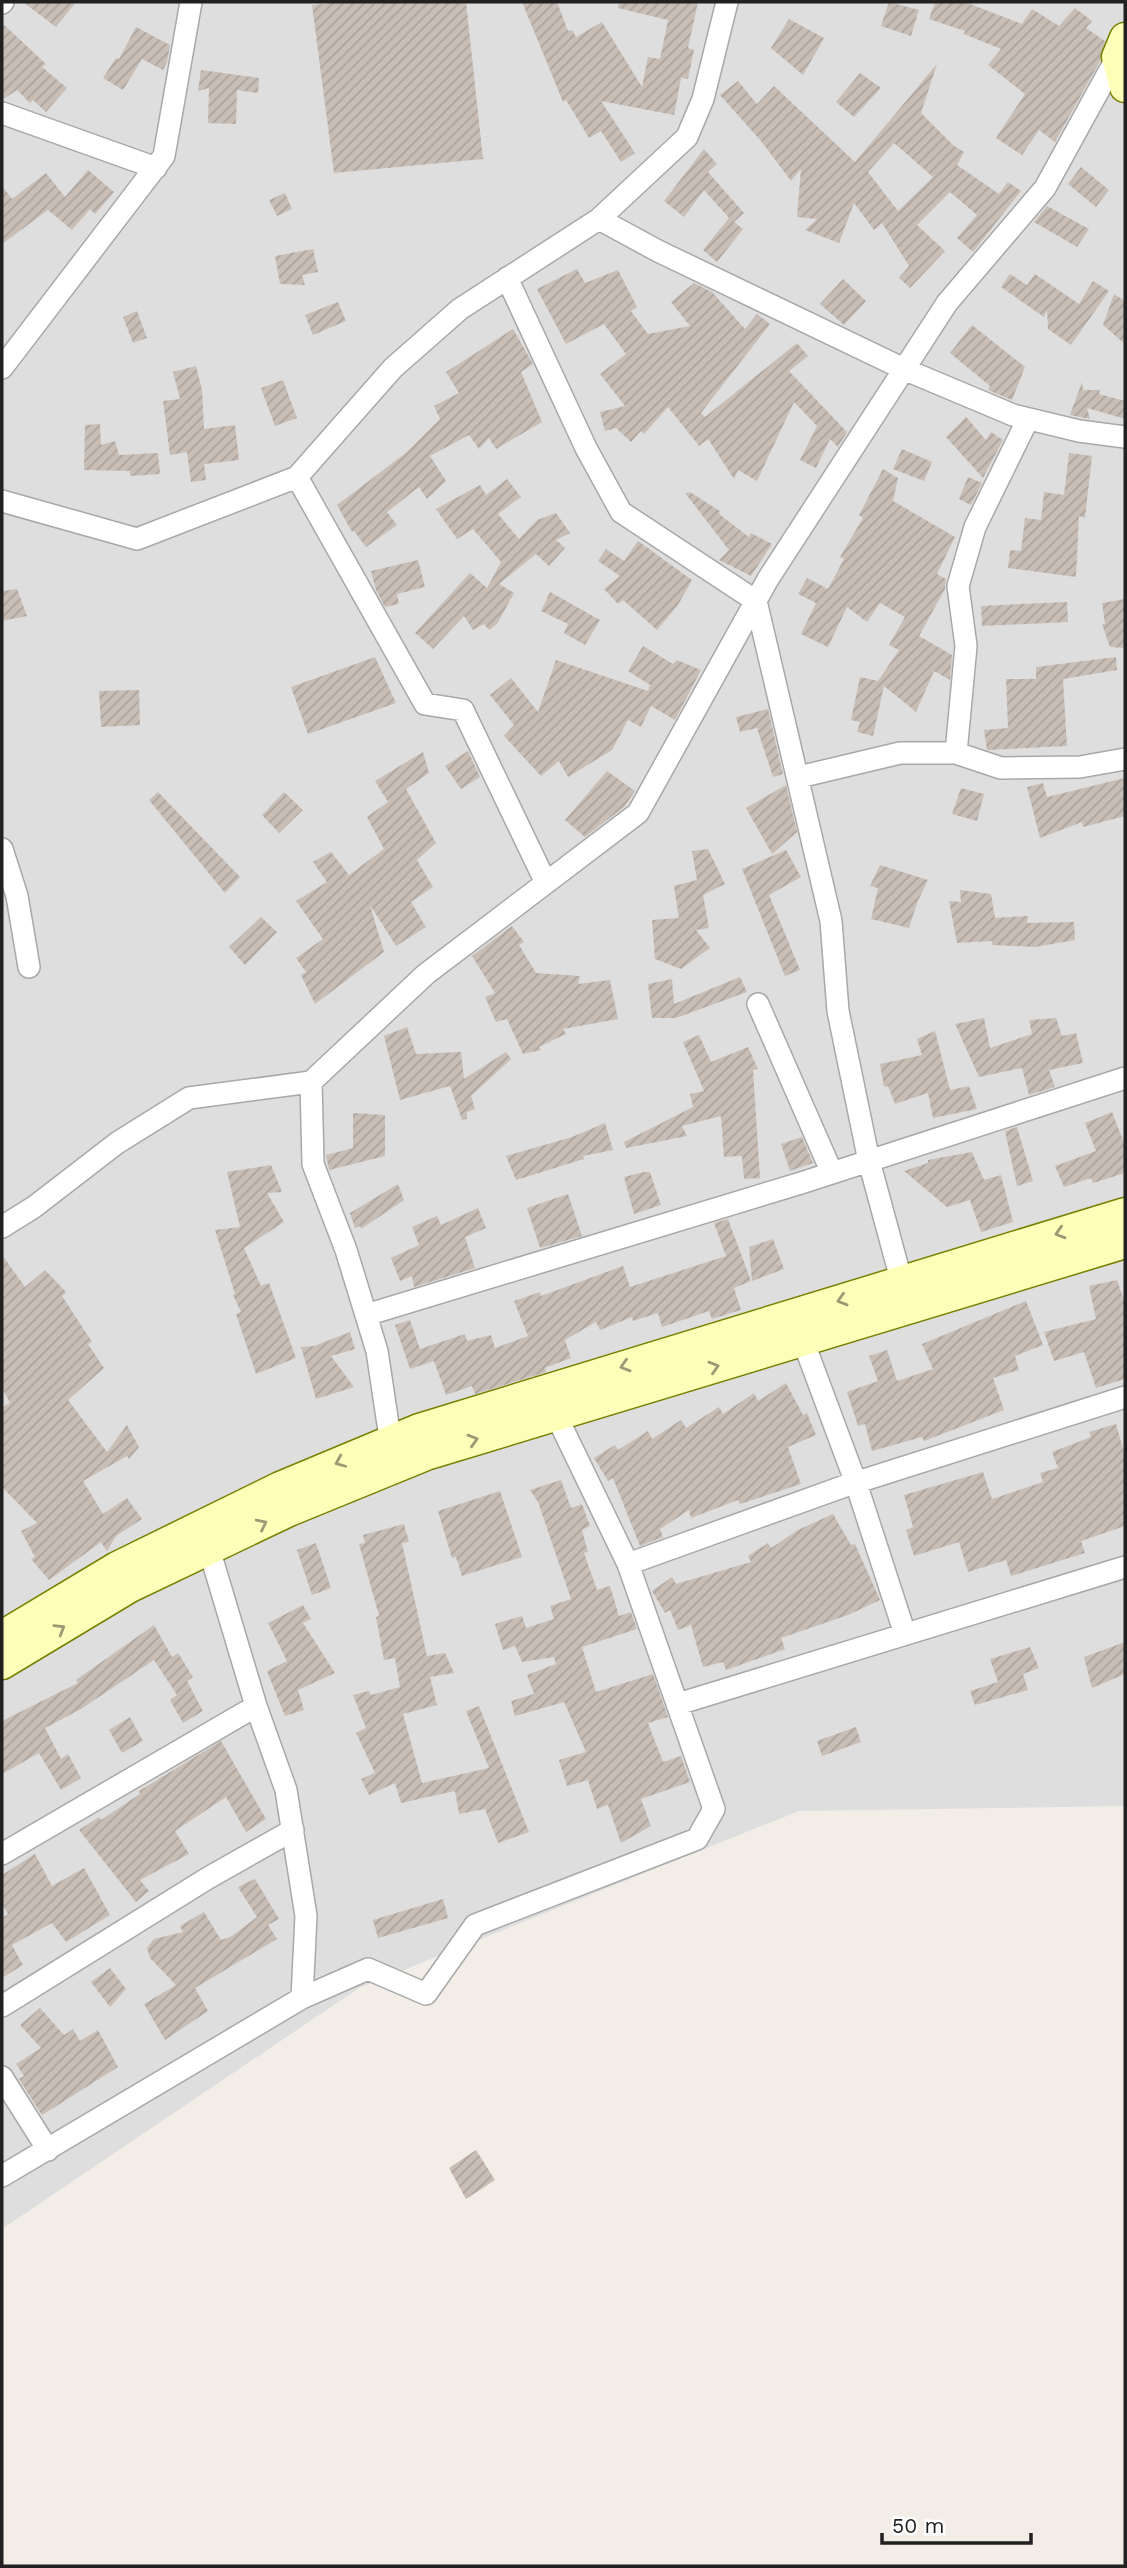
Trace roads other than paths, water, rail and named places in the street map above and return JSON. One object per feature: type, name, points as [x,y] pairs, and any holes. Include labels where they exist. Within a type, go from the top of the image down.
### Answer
[{"type":"main road","points":[[1121,48],[1125,87]]},
{"type":"main road","points":[[2,1636],[117,1567],[289,1511],[393,1454],[905,1295],[1125,1213]]},
{"type":"main road","points":[[905,1295],[1125,1243]]},
{"type":"main road","points":[[2,1664],[205,1538]]},
{"type":"street","points":[[2,368],[164,156],[191,2]]},
{"type":"street","points":[[2,501],[137,539],[298,477],[393,368],[460,309],[599,219],[687,137],[702,99],[727,2]]},
{"type":"street","points":[[2,1227],[34,1207],[117,1143],[189,1098],[311,1082],[426,974],[638,813],[756,601],[947,303],[1045,188],[1121,48]]},
{"type":"street","points":[[2,113],[156,168]]},
{"type":"street","points":[[599,219],[658,251],[906,370],[1028,419],[1125,437]]},
{"type":"street","points":[[507,278],[586,448],[621,512],[756,601],[831,920],[838,1012],[869,1161],[905,1295]]},
{"type":"street","points":[[956,753],[965,646],[958,586],[975,527],[1028,419]]},
{"type":"street","points":[[298,477],[425,704],[463,710],[546,883]]},
{"type":"street","points":[[799,777],[900,754],[956,753],[1001,768],[1080,766],[1125,759]]},
{"type":"street","points":[[2,849],[17,896],[29,967]]},
{"type":"street","points":[[758,1004],[832,1173]]},
{"type":"street","points":[[366,1315],[832,1173],[1125,1078]]},
{"type":"street","points":[[311,1082],[313,1164],[377,1351],[393,1454]]},
{"type":"street","points":[[798,1328],[856,1483],[905,1634]]},
{"type":"street","points":[[628,1564],[856,1483],[1125,1397]]},
{"type":"street","points":[[2,2176],[302,1998],[368,1969],[426,1994],[475,1925],[697,1839],[714,1810],[628,1564],[554,1402]]},
{"type":"street","points":[[205,1538],[256,1706],[286,1790],[306,1916],[302,1998]]},
{"type":"street","points":[[678,1704],[1125,1567]]},
{"type":"street","points":[[2,1854],[256,1706]]},
{"type":"street","points":[[2,2006],[208,1878],[293,1830]]},
{"type":"street","points":[[2,2077],[48,2150]]}]
